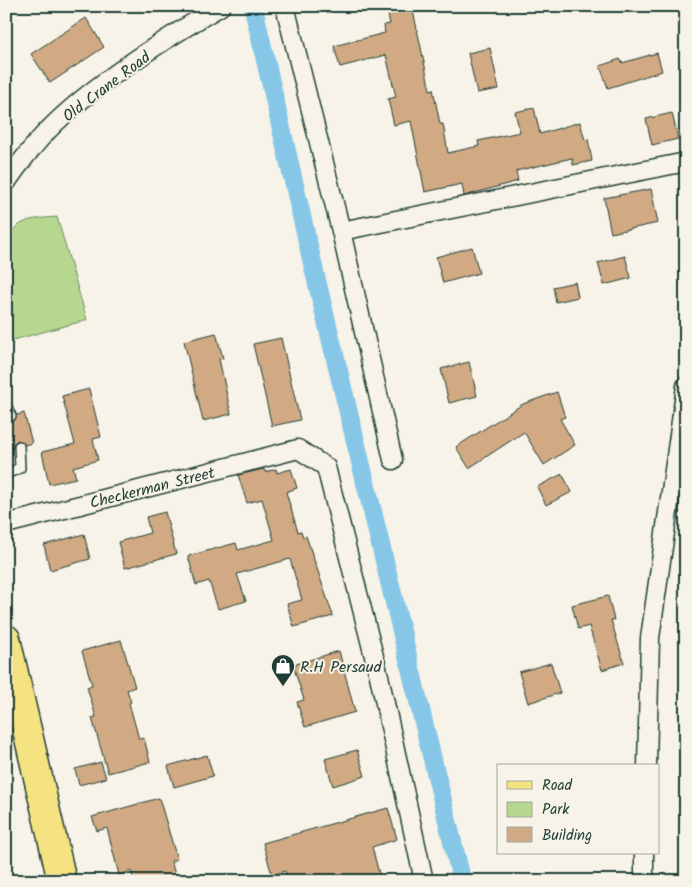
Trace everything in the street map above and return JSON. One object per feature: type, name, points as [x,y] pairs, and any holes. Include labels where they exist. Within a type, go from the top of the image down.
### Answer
[{"type":"main road","points":[[6,639],[10,673],[62,881]]},
{"type":"street","name":"Old Crane Road","points":[[6,183],[35,144],[73,108],[114,76],[221,6]]},
{"type":"street","points":[[285,6],[341,230],[393,460]]},
{"type":"street","points":[[341,230],[686,162]]},
{"type":"street","points":[[647,764],[650,638],[686,386]]},
{"type":"street","name":"Checkerman Street","points":[[6,524],[298,449],[326,467],[378,676],[424,881]]},
{"type":"street","points":[[644,854],[644,881]]},
{"type":"lane","points":[[6,404],[11,416]]},
{"type":"lane","points":[[6,474],[20,468],[22,462],[19,446]]},
{"type":"green space","points":[[57,217],[87,320],[6,342],[6,237],[18,226],[28,221]]},
{"type":"building","points":[[386,6],[412,6],[430,90],[433,89],[440,124],[443,124],[448,153],[479,146],[478,141],[520,132],[515,112],[534,108],[540,134],[580,122],[585,140],[588,139],[592,161],[573,165],[572,158],[516,171],[518,181],[464,196],[462,184],[425,192],[411,121],[394,125],[388,99],[396,97],[386,55],[340,67],[334,46],[385,33],[384,25],[390,24]]},
{"type":"building","points":[[86,18],[104,47],[50,83],[31,54]]},
{"type":"building","points":[[490,48],[499,89],[477,93],[468,53]]},
{"type":"building","points":[[657,53],[662,71],[608,88],[600,66],[620,59],[622,63]]},
{"type":"building","points":[[672,113],[678,139],[652,145],[646,119]]},
{"type":"building","points":[[651,189],[658,223],[611,233],[604,198]]},
{"type":"building","points":[[472,247],[479,273],[443,283],[436,257]]},
{"type":"building","points":[[625,256],[631,278],[604,285],[598,263]]},
{"type":"building","points":[[575,282],[578,297],[556,302],[553,287]]},
{"type":"building","points":[[216,333],[223,358],[219,359],[231,414],[203,421],[184,341]]},
{"type":"building","points":[[281,338],[300,420],[272,426],[253,344]]},
{"type":"building","points":[[469,362],[477,396],[449,403],[441,369]]},
{"type":"building","points":[[89,389],[101,437],[93,439],[98,460],[73,467],[76,478],[49,484],[42,452],[75,444],[62,396]]},
{"type":"building","points":[[557,392],[565,417],[560,419],[575,445],[544,465],[524,432],[469,468],[456,447],[523,404]]},
{"type":"building","points":[[24,413],[32,443],[25,445],[18,440],[14,443],[13,448],[6,450],[6,420],[13,422],[17,415]]},
{"type":"building","points":[[264,469],[265,472],[276,469],[277,473],[291,469],[297,488],[286,492],[298,532],[301,531],[303,537],[306,536],[333,616],[294,627],[287,604],[302,600],[290,559],[237,574],[246,601],[218,609],[209,581],[196,585],[188,556],[236,543],[238,550],[274,540],[262,499],[247,503],[238,475]]},
{"type":"building","points":[[562,474],[572,492],[546,505],[537,487]]},
{"type":"building","points":[[165,512],[176,554],[125,568],[118,542],[150,533],[146,517]]},
{"type":"building","points":[[84,534],[90,559],[50,570],[44,545]]},
{"type":"building","points":[[608,596],[614,620],[611,620],[624,663],[602,670],[589,626],[578,629],[572,605]]},
{"type":"building","points":[[121,640],[135,687],[127,690],[131,702],[129,703],[139,739],[144,738],[150,762],[108,773],[92,718],[96,717],[87,687],[92,685],[82,651]]},
{"type":"building","points":[[339,651],[355,712],[305,727],[297,702],[304,700],[293,665]]},
{"type":"building","points":[[551,663],[560,693],[528,703],[519,672]]},
{"type":"building","points":[[357,750],[365,776],[333,786],[325,759]]},
{"type":"building","points":[[207,755],[213,776],[174,787],[168,766]]},
{"type":"building","points":[[101,762],[106,778],[79,785],[75,769]]},
{"type":"building","points":[[159,798],[177,859],[171,861],[177,881],[134,881],[131,871],[119,875],[107,828],[97,831],[92,817]]},
{"type":"building","points":[[388,808],[397,839],[372,847],[381,881],[288,881],[285,871],[272,875],[263,843]]},
{"type":"waterway","points":[[253,6],[315,274],[462,881]]},
{"type":"place","name":"R.H Persaud","points":[[283,687]]}]
